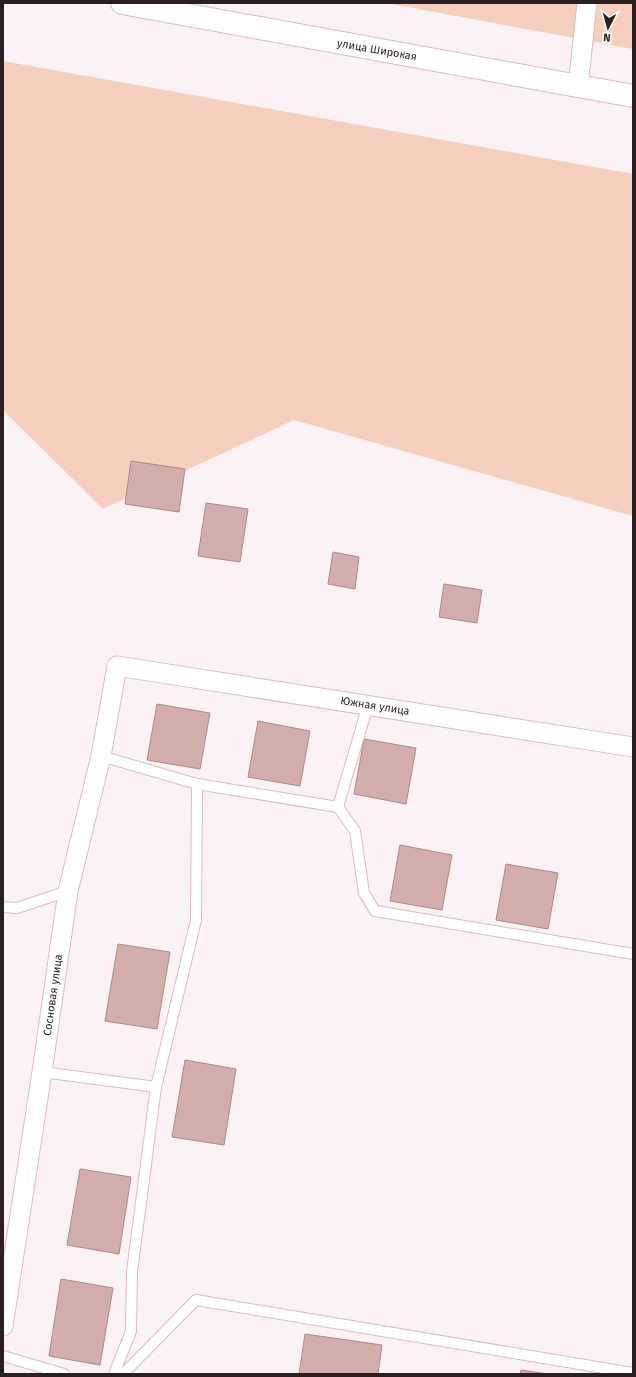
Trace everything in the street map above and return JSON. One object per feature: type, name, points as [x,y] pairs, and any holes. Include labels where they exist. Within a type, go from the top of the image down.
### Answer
[{"type":"main road","name":"улица Широкая","points":[[122,3],[633,96]]},
{"type":"street","points":[[578,87],[587,3]]},
{"type":"street","name":"Южная улица","points":[[117,666],[633,747]]},
{"type":"street","name":"Сосновая улица","points":[[3,1326],[68,891],[101,756],[117,666]]},
{"type":"lane","points":[[338,807],[368,705]]},
{"type":"lane","points":[[101,756],[197,784],[338,807],[355,831],[364,892],[375,911],[633,954]]},
{"type":"lane","points":[[114,1374],[131,1331],[132,1272],[156,1087],[196,920],[197,784]]},
{"type":"lane","points":[[3,907],[17,908],[68,891]]},
{"type":"lane","points":[[42,1072],[156,1087]]},
{"type":"lane","points":[[123,1374],[196,1300],[633,1373]]},
{"type":"lane","points":[[3,1356],[64,1374]]},
{"type":"shaded area","points":[[386,3],[633,3],[633,49]]},
{"type":"shaded area","points":[[3,61],[633,174],[633,516],[294,420],[103,509],[3,410]]},
{"type":"building","points":[[131,461],[185,469],[179,512],[125,504]]},
{"type":"building","points":[[206,503],[248,509],[240,562],[198,556]]},
{"type":"building","points":[[333,552],[359,557],[355,589],[328,584]]},
{"type":"building","points":[[444,584],[482,590],[477,623],[439,617]]},
{"type":"building","points":[[157,704],[210,713],[200,769],[147,760]]},
{"type":"building","points":[[258,721],[310,731],[300,786],[248,777]]},
{"type":"building","points":[[364,739],[416,748],[406,804],[354,794]]},
{"type":"building","points":[[400,845],[452,855],[442,910],[390,901]]},
{"type":"building","points":[[506,864],[558,873],[548,929],[496,920]]},
{"type":"building","points":[[118,944],[170,952],[157,1029],[105,1021]]},
{"type":"building","points":[[185,1060],[236,1069],[224,1145],[172,1137]]},
{"type":"building","points":[[80,1169],[131,1177],[119,1254],[67,1245]]},
{"type":"building","points":[[61,1279],[113,1288],[100,1365],[49,1356]]},
{"type":"building","points":[[305,1334],[382,1345],[378,1374],[299,1374]]},
{"type":"building","points":[[521,1370],[548,1374],[520,1374]]}]
